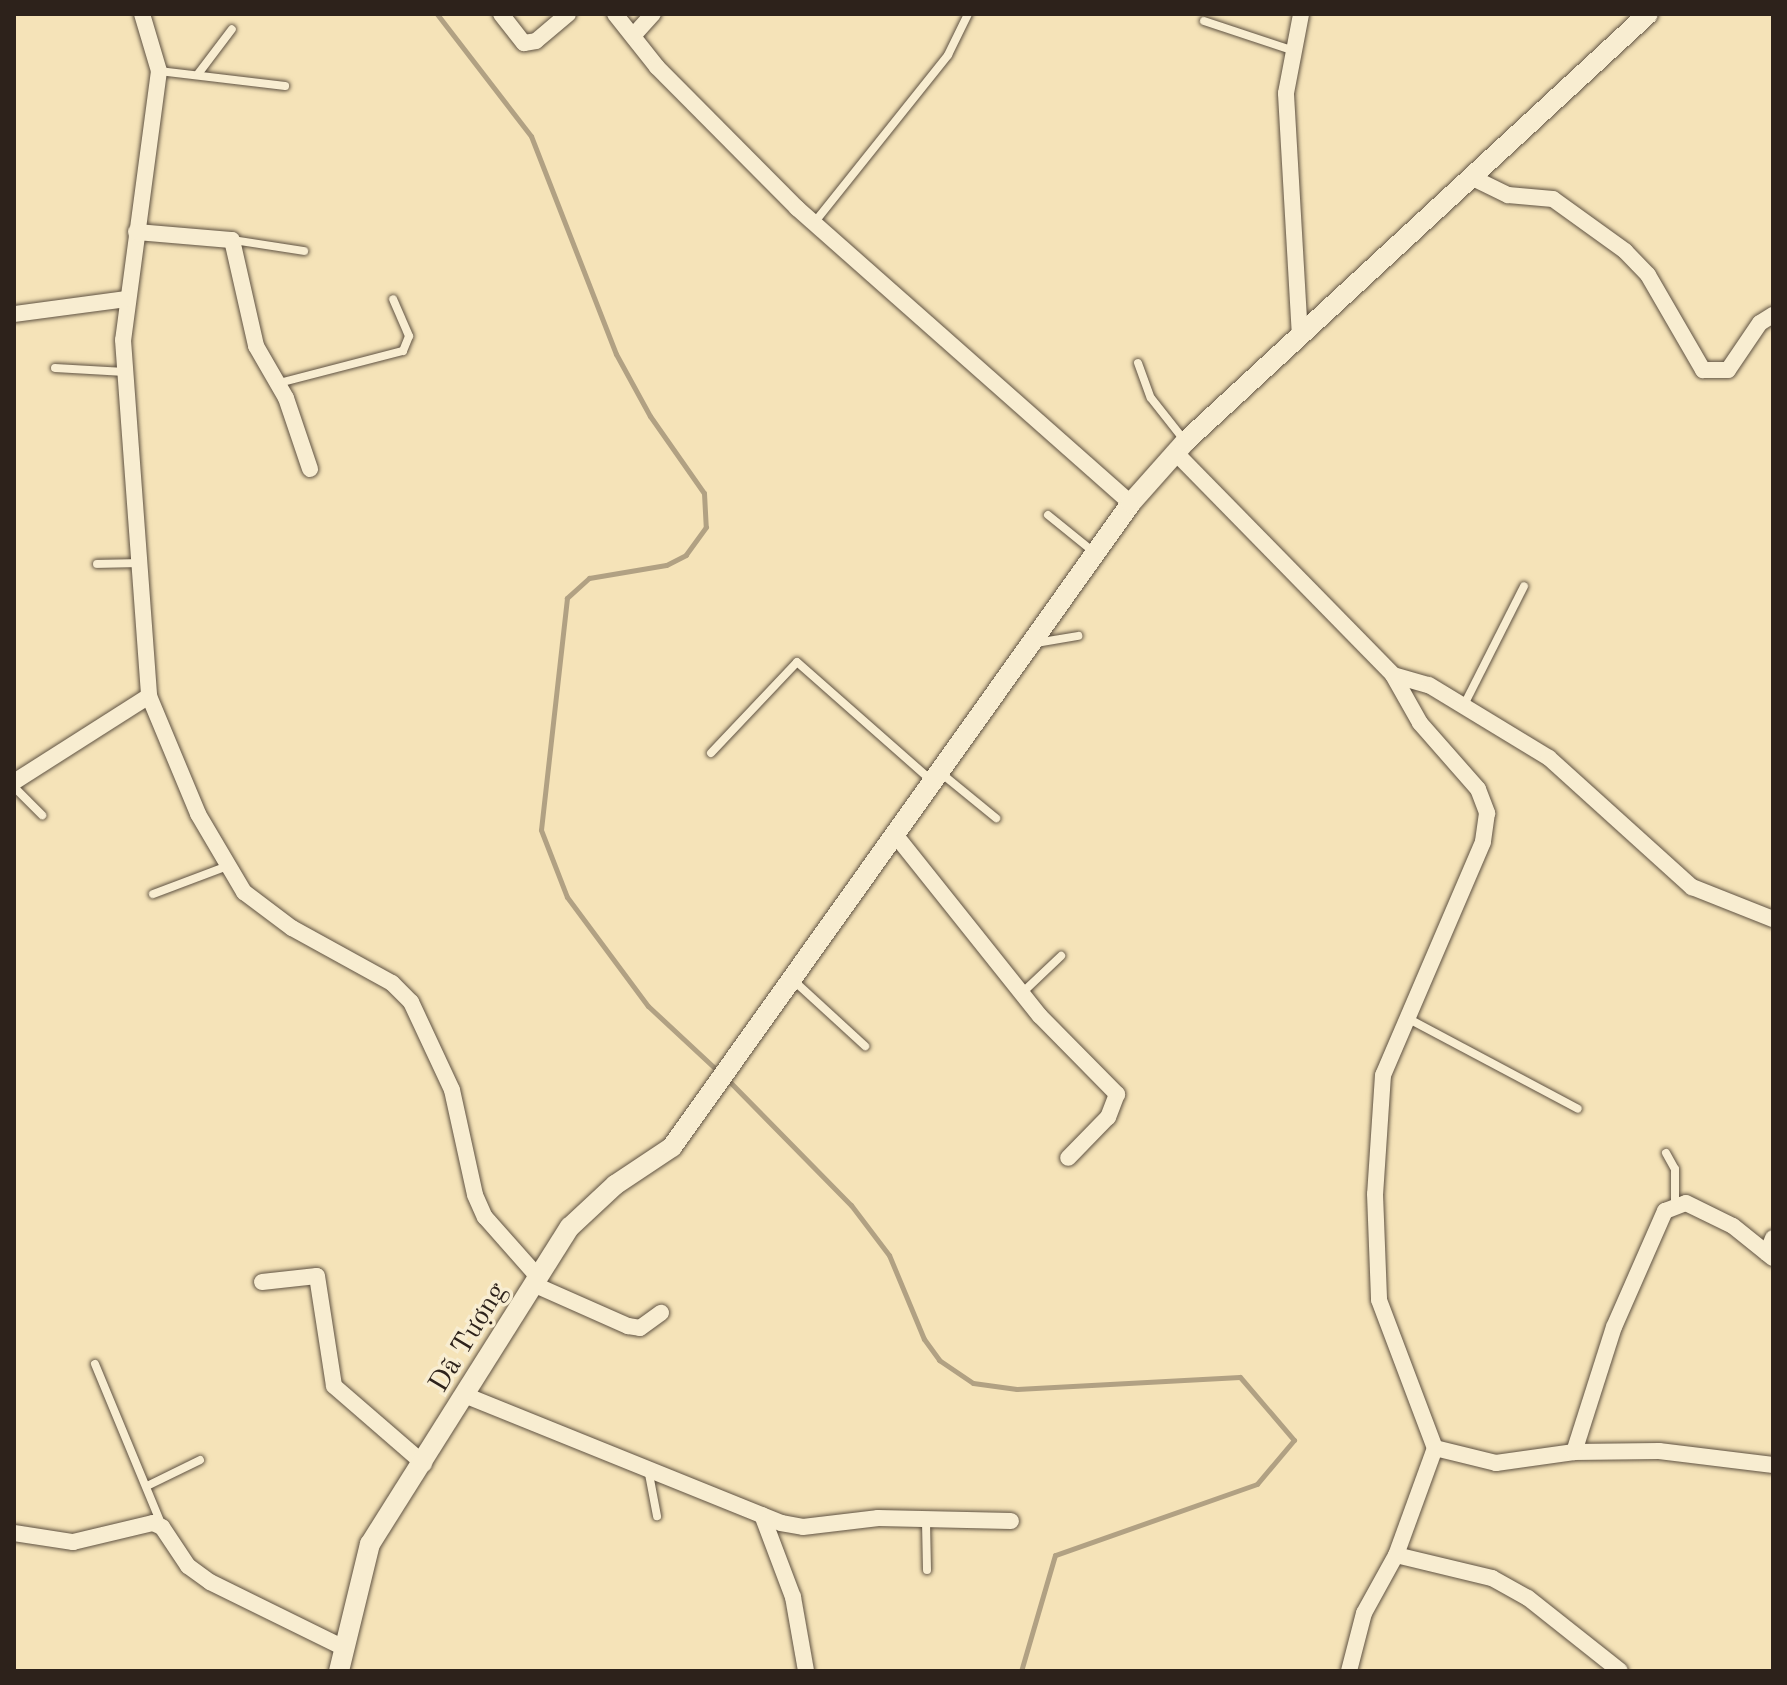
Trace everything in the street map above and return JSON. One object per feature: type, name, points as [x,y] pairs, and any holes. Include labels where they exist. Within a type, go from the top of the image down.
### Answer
[{"type":"street","points":[[142,14],[159,71],[126,299],[125,372],[149,696],[225,867],[266,911],[361,963],[411,1002],[452,1090],[475,1195],[485,1217],[536,1280],[628,1326],[640,1328],[661,1313]]},
{"type":"street","points":[[501,14],[524,43],[536,41],[568,14]]},
{"type":"street","points":[[615,14],[678,89],[814,224],[1131,503]]},
{"type":"street","points":[[633,36],[653,14]]},
{"type":"street","points":[[1300,337],[1286,93],[1291,50],[1301,14]]},
{"type":"street","name":"Dã Tượng","points":[[339,1671],[342,1647],[370,1544],[467,1396],[536,1280],[586,1209],[659,1159],[746,1051],[792,980],[939,779],[1131,503],[1180,446],[1475,179],[1639,17]]},
{"type":"street","points":[[1475,179],[1508,195],[1553,199],[1625,251],[1648,275],[1703,370],[1728,370],[1760,323],[1773,315]]},
{"type":"street","points":[[136,232],[232,240],[256,346],[278,383],[310,469]]},
{"type":"street","points":[[14,314],[126,299]]},
{"type":"street","points":[[1180,446],[1393,675],[1420,723],[1478,789],[1487,813],[1483,842],[1435,944],[1409,1019],[1388,1055],[1377,1116],[1376,1254],[1389,1335],[1435,1448],[1396,1555],[1364,1613],[1349,1671]]},
{"type":"street","points":[[1393,675],[1464,705],[1549,758],[1692,887],[1773,919]]},
{"type":"street","points":[[14,784],[149,696]]},
{"type":"street","points":[[897,837],[1022,993],[1118,1100],[1068,1158]]},
{"type":"street","points":[[1574,1452],[1647,1242],[1675,1202],[1733,1226],[1771,1249]]},
{"type":"street","points":[[262,1282],[317,1276],[334,1386],[424,1464]]},
{"type":"street","points":[[467,1396],[649,1474],[803,1527],[878,1518],[926,1522],[1011,1521]]},
{"type":"street","points":[[1435,1448],[1496,1463],[1574,1452],[1690,1452],[1734,1464],[1773,1465]]},
{"type":"street","points":[[762,1515],[793,1597],[806,1671]]},
{"type":"street","points":[[14,1533],[73,1542],[142,1525],[162,1527],[175,1551],[210,1582],[342,1647]]},
{"type":"street","points":[[1396,1555],[1492,1578],[1528,1598],[1620,1671]]},
{"type":"lane","points":[[814,224],[948,55],[968,14]]},
{"type":"lane","points":[[1204,21],[1291,50]]},
{"type":"lane","points":[[198,74],[232,29]]},
{"type":"lane","points":[[159,71],[285,86]]},
{"type":"lane","points":[[232,240],[304,251]]},
{"type":"lane","points":[[278,383],[344,371],[403,351],[409,336],[393,299]]},
{"type":"lane","points":[[1138,363],[1151,398],[1180,446]]},
{"type":"lane","points":[[55,368],[125,372]]},
{"type":"lane","points":[[1048,515],[1096,554]]},
{"type":"lane","points":[[97,564],[138,563]]},
{"type":"lane","points":[[1464,705],[1524,586]]},
{"type":"lane","points":[[1035,643],[1078,636]]},
{"type":"lane","points":[[711,753],[797,662],[939,779],[996,818]]},
{"type":"lane","points":[[14,784],[42,815]]},
{"type":"lane","points":[[153,894],[225,867]]},
{"type":"lane","points":[[1022,993],[1061,956]]},
{"type":"lane","points":[[792,980],[865,1046]]},
{"type":"lane","points":[[1409,1019],[1578,1109]]},
{"type":"lane","points":[[1666,1153],[1675,1169],[1675,1202]]},
{"type":"lane","points":[[95,1364],[162,1527]]},
{"type":"lane","points":[[147,1486],[200,1460]]},
{"type":"lane","points":[[649,1474],[657,1516]]},
{"type":"lane","points":[[926,1522],[927,1570]]},
{"type":"waterway","points":[[437,14],[531,136],[616,354],[650,416],[704,493],[706,527],[686,555],[666,565],[589,578],[567,598],[541,830],[567,897],[648,1006],[720,1073]]},
{"type":"waterway","points":[[727,1079],[851,1205],[889,1255],[924,1339],[939,1360],[973,1383],[1017,1389],[1240,1377],[1294,1440],[1257,1484],[1055,1555],[1021,1671]]}]
